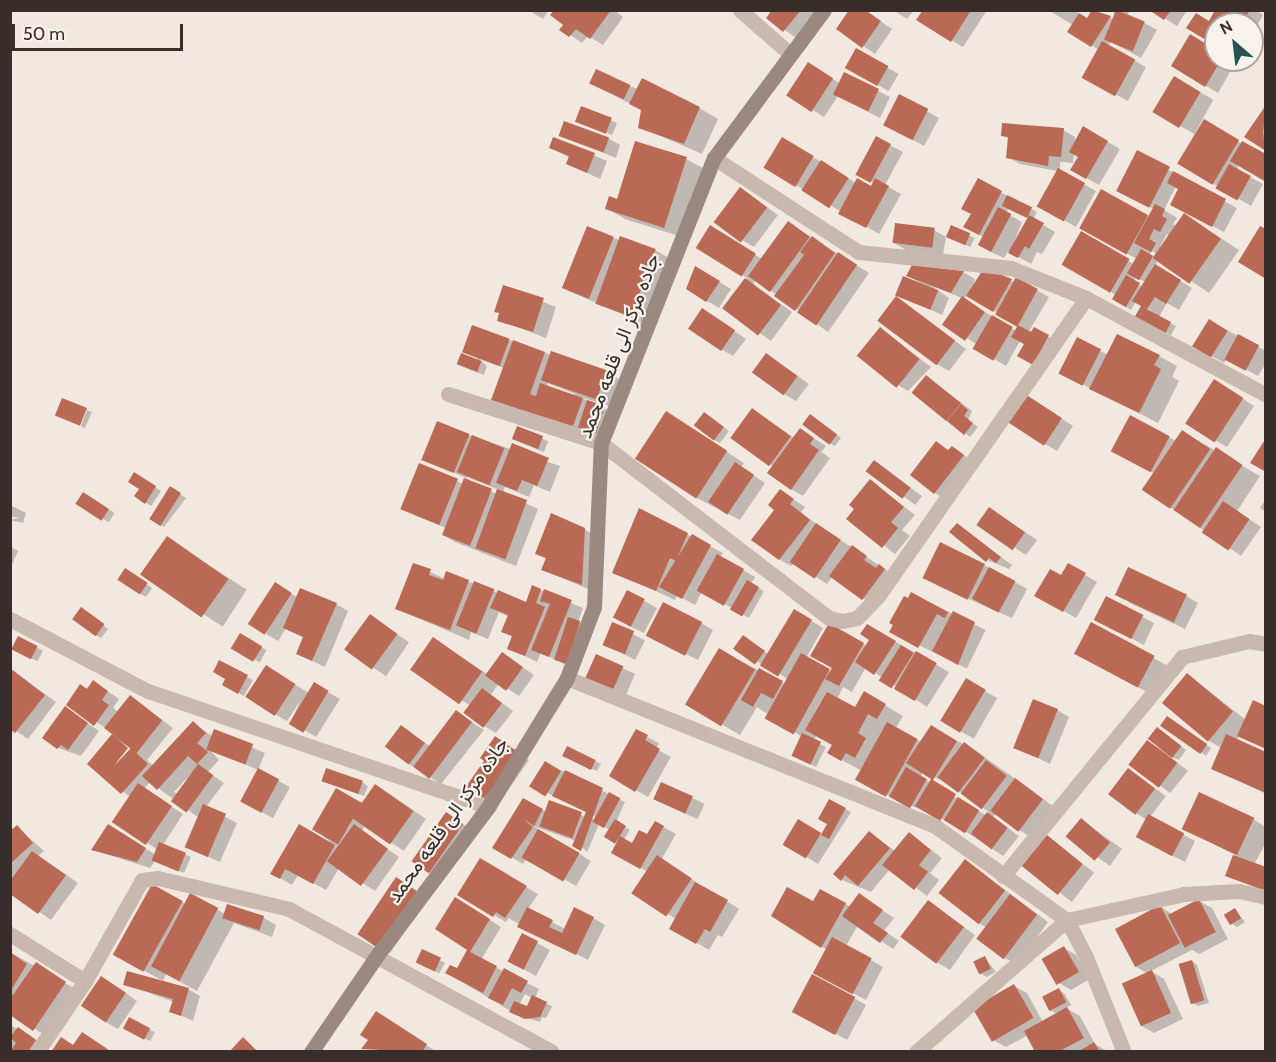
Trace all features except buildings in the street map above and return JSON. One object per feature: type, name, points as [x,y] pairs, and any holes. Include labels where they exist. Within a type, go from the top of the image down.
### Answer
[{"type":"street","points":[[740,10],[790,54]]},
{"type":"street","name":"جاده مرکز الی قلعه محمد","points":[[311,1052],[378,954],[488,807],[567,678],[594,607],[601,443],[714,158],[824,10]]},
{"type":"street","points":[[714,158],[859,252],[1011,268],[1086,298],[1266,395]]},
{"type":"street","points":[[448,394],[601,443],[829,618],[856,618],[879,595],[1086,298]]},
{"type":"street","points":[[10,619],[148,692],[488,807]]},
{"type":"street","points":[[1004,876],[1182,657],[1249,641],[1266,644]]},
{"type":"street","points":[[567,678],[935,826],[1067,920],[1086,957],[1124,1052]]},
{"type":"street","points":[[38,1052],[85,981],[142,880],[158,878],[289,909],[378,954],[552,1052]]},
{"type":"street","points":[[916,1052],[1067,920],[1184,894],[1239,891],[1266,897]]},
{"type":"street","points":[[10,934],[85,981]]}]
